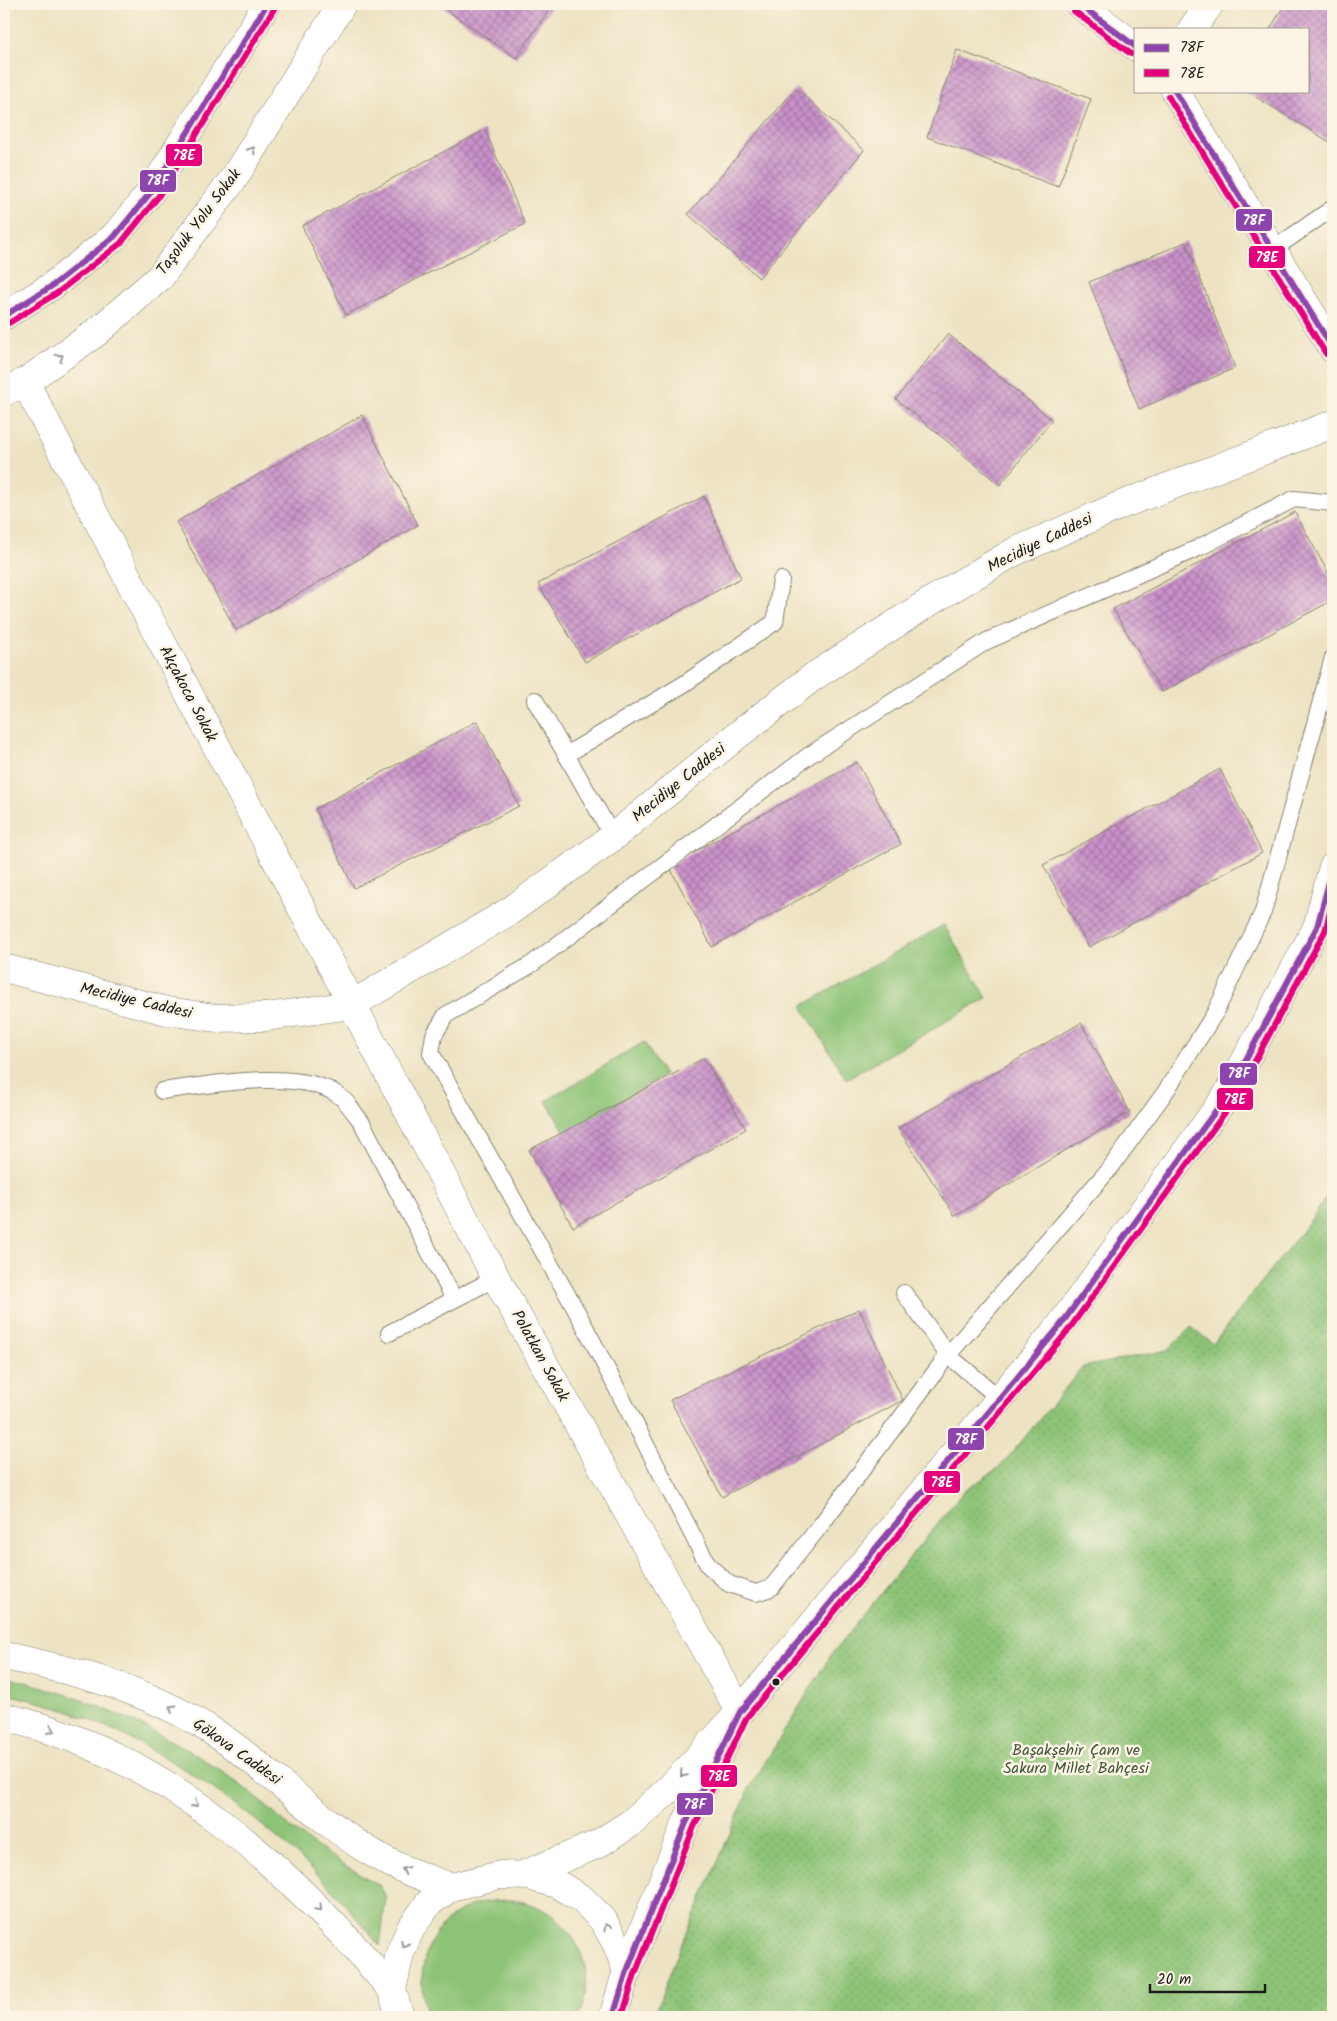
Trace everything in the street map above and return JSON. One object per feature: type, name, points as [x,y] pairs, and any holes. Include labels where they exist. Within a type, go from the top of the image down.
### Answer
[{"type":"street","points":[[4,316],[52,286],[114,237],[151,192],[266,4]]},
{"type":"street","name":"Taşoluk Yolu Sokak","points":[[14,387],[97,332],[160,277],[234,178],[342,4]]},
{"type":"street","points":[[1078,4],[1134,46]]},
{"type":"street","points":[[1193,28],[1210,4]]},
{"type":"street","points":[[1176,92],[1333,349]]},
{"type":"street","name":"Akçakoca Sokak","points":[[14,387],[351,1005]]},
{"type":"street","name":"Mecidiye Caddesi","points":[[4,968],[167,1011],[216,1018],[266,1017],[351,1005],[510,911],[613,837],[735,737],[813,677],[931,601],[1014,552],[1121,505],[1333,424]]},
{"type":"street","points":[[523,1875],[598,1844],[631,1823],[668,1790],[740,1712],[1060,1326],[1227,1095],[1317,927],[1333,867]]},
{"type":"street","name":"Polatkan Sokak","points":[[351,1005],[496,1278],[740,1712]]},
{"type":"street","name":"Gökova Caddesi","points":[[4,1656],[48,1665],[114,1683],[162,1702],[212,1731],[262,1766],[303,1802],[370,1852],[408,1872],[450,1887]]},
{"type":"street","points":[[613,2017],[627,1971],[686,1823],[740,1712]]},
{"type":"street","points":[[4,1717],[33,1724],[95,1747],[175,1790],[238,1833],[301,1889],[345,1934],[392,1990],[400,2017]]},
{"type":"street","points":[[392,1990],[400,1953],[411,1928],[429,1903],[450,1887],[500,1875],[523,1875],[557,1884],[582,1900],[602,1920],[617,1945],[627,1971]]},
{"type":"lane","points":[[1272,250],[1333,208]]},
{"type":"lane","points":[[1333,503],[1294,499],[1198,548],[987,641],[808,756],[532,964],[446,1016],[434,1035],[431,1053],[581,1319],[708,1565],[729,1584],[756,1593],[771,1588],[820,1526],[948,1355],[1111,1168],[1166,1091],[1214,1013],[1263,912],[1333,658]]},
{"type":"lane","points":[[566,755],[684,684],[775,622],[781,580]]},
{"type":"lane","points":[[534,700],[613,837]]},
{"type":"lane","points":[[162,1091],[239,1080],[313,1084],[342,1098],[362,1123],[454,1300]]},
{"type":"lane","points":[[389,1333],[496,1278]]},
{"type":"lane","points":[[904,1293],[948,1355],[999,1398]]},
{"type":"green space","points":[[944,925],[987,998],[846,1079],[802,1006]]},
{"type":"green space","points":[[644,1042],[664,1075],[566,1134],[546,1101]]},
{"type":"green space","name":"Başakşehir Çam ve Sakura Millet Bahçesi","points":[[1333,1186],[1333,2017],[654,2017],[673,1965],[750,1787],[831,1655],[963,1492],[1001,1466],[1083,1367],[1168,1350],[1191,1327],[1213,1344],[1316,1213]]},
{"type":"green space","points":[[4,1677],[68,1695],[100,1707],[163,1736],[221,1771],[306,1839],[380,1886],[386,1897],[380,1946],[318,1874],[231,1801],[159,1754],[122,1734],[44,1703],[4,1694]]},
{"type":"green space","points":[[514,1900],[528,1903],[554,1917],[566,1928],[575,1941],[582,1955],[586,1986],[584,2002],[578,2017],[429,2017],[424,2002],[422,1972],[425,1957],[439,1930],[449,1919],[468,1907],[487,1902]]},
{"type":"building","points":[[438,4],[553,4],[516,58]]},
{"type":"building","points":[[1285,4],[1333,4],[1333,144],[1248,92],[1310,92],[1310,28],[1271,28]]},
{"type":"building","points":[[957,50],[1091,99],[1058,187],[927,137]]},
{"type":"building","points":[[796,88],[864,150],[759,278],[688,214]]},
{"type":"building","points":[[485,130],[525,224],[346,315],[302,226]]},
{"type":"building","points":[[1186,242],[1235,368],[1139,409],[1089,282]]},
{"type":"building","points":[[948,334],[1052,420],[1000,485],[896,399]]},
{"type":"building","points":[[362,415],[418,525],[236,630],[176,522]]},
{"type":"building","points":[[704,496],[741,578],[585,662],[538,584]]},
{"type":"building","points":[[1295,512],[1333,582],[1333,600],[1162,692],[1113,609]]},
{"type":"building","points":[[477,721],[519,806],[354,888],[315,809]]},
{"type":"building","points":[[857,762],[901,844],[712,947],[669,866]]},
{"type":"building","points":[[1220,769],[1262,853],[1089,947],[1043,865]]},
{"type":"building","points":[[1081,1023],[1130,1112],[955,1216],[898,1128]]},
{"type":"building","points":[[704,1058],[746,1129],[573,1227],[529,1150]]},
{"type":"building","points":[[859,1309],[903,1400],[722,1497],[670,1400]]},
{"type":"transit line","name":"78F","points":[[4,316],[52,286],[114,237],[151,192],[267,4]]},
{"type":"transit line","name":"78F","points":[[1079,4],[1134,45]]},
{"type":"transit line","name":"78E","points":[[9,323],[57,293],[121,243],[158,197],[274,9]]},
{"type":"transit line","name":"78E","points":[[1074,11],[1131,54]]},
{"type":"transit line","name":"78F","points":[[1176,92],[1333,349]]},
{"type":"transit line","name":"78E","points":[[1168,96],[1326,354]]},
{"type":"transit line","name":"78F","points":[[613,2017],[627,1971],[686,1823],[740,1712],[1060,1326],[1227,1095],[1317,927],[1333,867]]},
{"type":"transit line","name":"78E","points":[[622,2017],[635,1974],[694,1827],[747,1717],[1067,1332],[1234,1100],[1325,931],[1333,900]]}]
